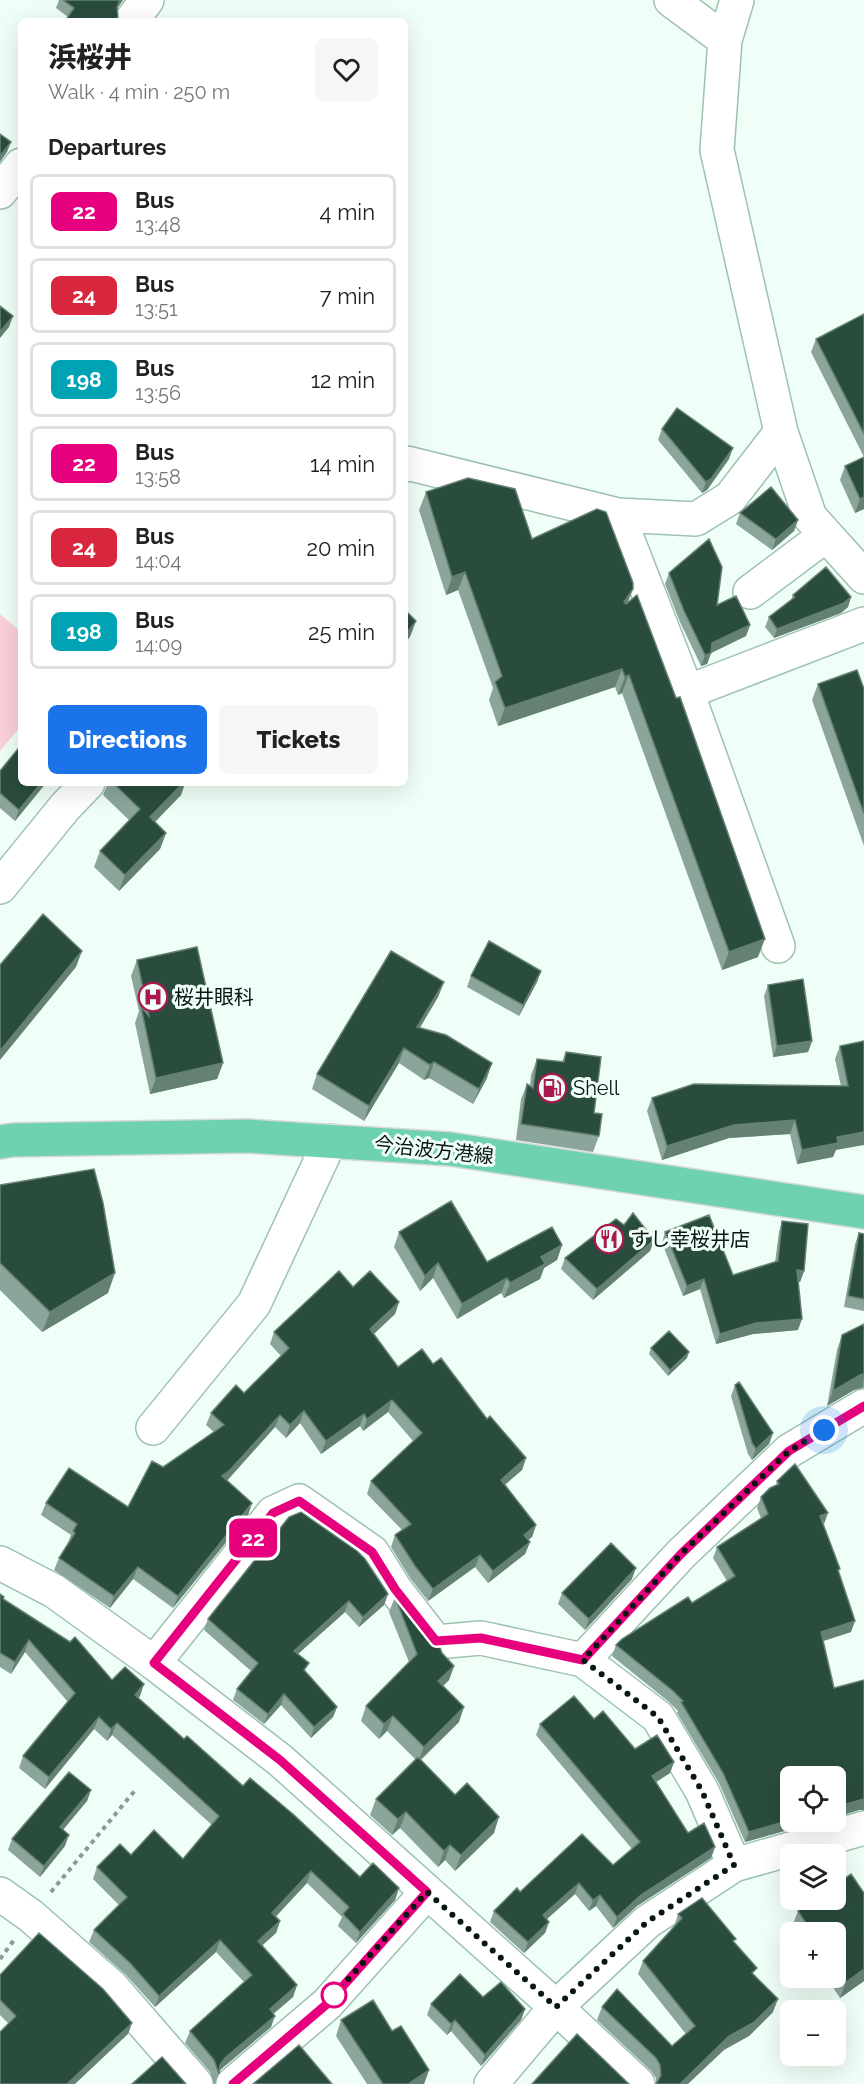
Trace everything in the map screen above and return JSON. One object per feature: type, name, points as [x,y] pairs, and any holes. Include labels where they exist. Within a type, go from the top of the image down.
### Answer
[{"type":"main road","name":"今治波方港線","points":[[0,1142],[247,1136],[450,1149],[864,1212]]},
{"type":"street","points":[[133,18],[147,0]]},
{"type":"street","points":[[671,0],[725,40]]},
{"type":"street","points":[[737,0],[725,40],[717,150],[781,432],[810,518],[864,577]]},
{"type":"street","points":[[0,192],[18,169]]},
{"type":"street","points":[[408,463],[618,515],[696,519],[730,498],[781,432]]},
{"type":"street","points":[[618,515],[687,692],[778,946]]},
{"type":"street","points":[[750,592],[826,536]]},
{"type":"street","points":[[687,692],[864,624]]},
{"type":"street","points":[[0,887],[65,807],[85,786]]},
{"type":"street","points":[[153,1428],[254,1304],[330,1141]]},
{"type":"street","points":[[583,1660],[681,1554],[789,1451],[864,1406]]},
{"type":"street","points":[[154,1663],[273,1513],[299,1501],[372,1552],[395,1589],[436,1641],[481,1638],[583,1660],[658,1717],[702,1791],[734,1865]]},
{"type":"street","points":[[0,1563],[54,1591],[154,1663],[280,1760],[556,2007],[638,2084]]},
{"type":"street","points":[[491,2084],[556,2007],[647,1922],[734,1865],[864,1828]]},
{"type":"street","points":[[233,2084],[327,2004],[427,1892]]},
{"type":"street","points":[[0,1894],[31,1916],[112,1987],[196,2084]]},
{"type":"path","points":[[31,1916],[137,1788]]},
{"type":"shaded area","points":[[0,614],[18,629],[18,730],[0,751]]},
{"type":"building","points":[[63,0],[120,0],[117,7],[118,18],[67,18],[74,8]]},
{"type":"building","points":[[0,134],[11,142],[0,156]]},
{"type":"building","points":[[0,306],[13,316],[0,332]]},
{"type":"building","points":[[864,314],[864,434],[816,339]]},
{"type":"building","points":[[677,408],[733,448],[711,479],[706,482],[662,429]]},
{"type":"building","points":[[864,457],[864,497],[860,499],[845,466]]},
{"type":"building","points":[[468,478],[515,489],[532,539],[597,509],[606,512],[633,583],[633,589],[624,602],[626,604],[637,595],[676,698],[680,697],[765,939],[729,952],[629,675],[625,677],[622,669],[505,708],[495,682],[502,676],[465,572],[452,577],[426,492]]},
{"type":"building","points":[[771,487],[798,520],[776,539],[740,513]]},
{"type":"building","points":[[709,539],[722,567],[717,605],[736,596],[750,625],[712,643],[711,653],[705,655],[669,573]]},
{"type":"building","points":[[826,567],[851,597],[844,603],[777,629],[769,617],[795,597],[793,595]]},
{"type":"building","points":[[408,613],[416,621],[408,631]]},
{"type":"building","points":[[857,670],[864,689],[864,814],[818,684]]},
{"type":"building","points":[[18,749],[18,786],[39,786],[19,810],[0,793],[0,771]]},
{"type":"building","points":[[116,786],[180,786],[150,817],[166,833],[125,875],[100,851],[140,809]]},
{"type":"building","points":[[43,914],[82,951],[0,1051],[0,965]]},
{"type":"building","points":[[489,941],[541,971],[523,1005],[471,976]]},
{"type":"building","points":[[197,947],[223,1063],[156,1078],[141,1007],[149,1016],[137,960]]},
{"type":"building","points":[[391,951],[444,982],[417,1027],[446,1035],[492,1063],[479,1089],[434,1062],[430,1065],[404,1048],[369,1106],[317,1074]]},
{"type":"building","points":[[803,979],[812,1041],[777,1046],[768,985]]},
{"type":"building","points":[[864,1041],[864,1132],[837,1137],[838,1143],[802,1150],[795,1120],[734,1125],[667,1146],[652,1098],[694,1084],[848,1086],[840,1046]]},
{"type":"building","points":[[566,1052],[601,1057],[594,1113],[602,1114],[599,1136],[521,1124],[527,1084],[533,1088],[537,1059],[564,1062]]},
{"type":"building","points":[[94,1169],[103,1203],[115,1273],[50,1312],[0,1263],[0,1185]]},
{"type":"building","points":[[451,1201],[487,1262],[552,1227],[562,1245],[541,1257],[545,1264],[510,1283],[507,1278],[462,1304],[438,1263],[425,1276],[399,1232]]},
{"type":"building","points":[[633,1213],[654,1240],[597,1289],[565,1258],[616,1219],[624,1225]]},
{"type":"building","points":[[709,1215],[733,1275],[778,1261],[782,1221],[808,1224],[804,1271],[797,1270],[802,1319],[756,1323],[720,1334],[704,1279],[687,1286],[665,1232]]},
{"type":"building","points":[[859,1233],[864,1234],[864,1299],[848,1296]]},
{"type":"building","points":[[339,1271],[353,1287],[370,1271],[399,1302],[370,1329],[398,1367],[422,1349],[433,1364],[441,1358],[487,1419],[490,1416],[526,1458],[501,1480],[536,1525],[524,1535],[530,1542],[493,1571],[480,1555],[433,1589],[395,1535],[411,1524],[371,1481],[422,1433],[392,1400],[367,1419],[364,1414],[326,1441],[304,1411],[290,1425],[280,1415],[222,1476],[252,1503],[178,1596],[138,1567],[114,1596],[59,1558],[75,1533],[73,1531],[77,1524],[46,1503],[69,1468],[128,1507],[152,1461],[163,1467],[224,1425],[211,1413],[236,1385],[244,1393],[289,1348],[274,1332]]},
{"type":"building","points":[[864,1324],[864,1374],[833,1391],[842,1335]]},
{"type":"building","points":[[669,1331],[689,1352],[670,1370],[651,1348]]},
{"type":"building","points":[[739,1382],[773,1433],[756,1449],[752,1443],[735,1385]]},
{"type":"building","points":[[795,1464],[828,1513],[820,1516],[840,1569],[838,1570],[855,1621],[821,1632],[834,1688],[864,1680],[864,1799],[846,1804],[846,1766],[780,1766],[780,1823],[749,1832],[723,1773],[681,1702],[683,1701],[616,1645],[688,1597],[692,1603],[735,1576],[717,1547],[768,1514],[761,1497],[770,1488],[779,1484],[777,1481]]},
{"type":"building","points":[[301,1512],[357,1551],[365,1559],[388,1594],[363,1617],[349,1601],[294,1651],[309,1663],[304,1670],[337,1707],[314,1727],[284,1694],[268,1714],[237,1689],[258,1663],[208,1619],[289,1517]]},
{"type":"building","points":[[611,1543],[636,1568],[589,1619],[562,1593]]},
{"type":"building","points":[[0,1594],[4,1597],[3,1599],[70,1642],[75,1637],[112,1680],[125,1667],[144,1684],[135,1695],[184,1739],[187,1736],[243,1786],[250,1778],[294,1815],[360,1877],[373,1863],[399,1888],[360,1932],[343,1914],[349,1907],[311,1871],[272,1913],[280,1921],[258,1941],[297,1985],[270,2009],[275,2016],[225,2058],[220,2065],[219,2074],[214,2060],[190,2031],[252,1975],[220,1940],[159,1996],[130,1963],[94,1930],[127,1897],[97,1867],[120,1844],[131,1855],[154,1830],[183,1859],[219,1816],[117,1723],[111,1729],[99,1717],[49,1777],[23,1756],[75,1693],[29,1640],[15,1662],[0,1653]]},
{"type":"building","points":[[395,1597],[427,1639],[439,1645],[442,1653],[454,1666],[438,1681],[464,1707],[424,1747],[393,1716],[384,1724],[366,1706],[417,1654]]},
{"type":"building","points":[[574,1696],[594,1719],[603,1711],[635,1749],[657,1735],[674,1762],[652,1776],[688,1833],[704,1823],[715,1847],[641,1895],[617,1917],[600,1895],[593,1900],[579,1883],[543,1915],[549,1922],[528,1942],[494,1911],[517,1888],[520,1892],[582,1834],[613,1865],[640,1842],[540,1724]]},
{"type":"building","points":[[418,1757],[455,1795],[467,1783],[499,1817],[461,1855],[450,1845],[444,1851],[406,1812],[398,1819],[376,1799]]},
{"type":"building","points":[[69,1772],[91,1790],[60,1827],[69,1835],[44,1866],[12,1839]]},
{"type":"building","points":[[851,1874],[864,1893],[864,1969],[846,1982],[846,1922],[805,1922],[798,1911],[846,1910],[846,1878]]},
{"type":"building","points":[[702,1898],[736,1939],[733,1941],[757,1968],[752,1973],[778,1999],[753,2023],[729,2036],[680,2084],[656,2084],[661,2075],[660,2065],[656,2058],[602,2007],[617,1989],[672,2046],[695,2026],[643,1961],[682,1918],[678,1914]]},
{"type":"building","points":[[39,1933],[103,1989],[132,2023],[67,2084],[0,2084],[0,2032],[16,2016],[0,2000],[0,1975]]},
{"type":"building","points":[[460,1974],[483,1997],[501,1982],[525,2009],[485,2055],[455,2020],[451,2024],[431,2004]]},
{"type":"building","points":[[373,2000],[392,2031],[401,2026],[429,2070],[408,2084],[383,2084],[341,2020]]},
{"type":"building","points":[[577,2034],[629,2084],[532,2084]]},
{"type":"building","points":[[299,2045],[332,2084],[253,2084]]},
{"type":"building","points":[[162,2057],[186,2084],[132,2084]]},
{"type":"bus line","name":"22","points":[[233,2084],[327,2004],[427,1892],[280,1760],[154,1663],[273,1513],[299,1501],[372,1552],[395,1589],[436,1641],[481,1638],[583,1660],[681,1554],[789,1451],[864,1406]]},
{"type":"place","name":"桜井眼科","points":[[153,997]]},
{"type":"place","name":"Shell","points":[[552,1088]]},
{"type":"place","name":"すし幸桜井店","points":[[609,1239]]},
{"type":"route","points":[[334,1995],[427,1892],[556,2007],[647,1922],[734,1865],[702,1791],[658,1717],[583,1660],[681,1554],[727,1510],[789,1451],[824,1430]]}]
